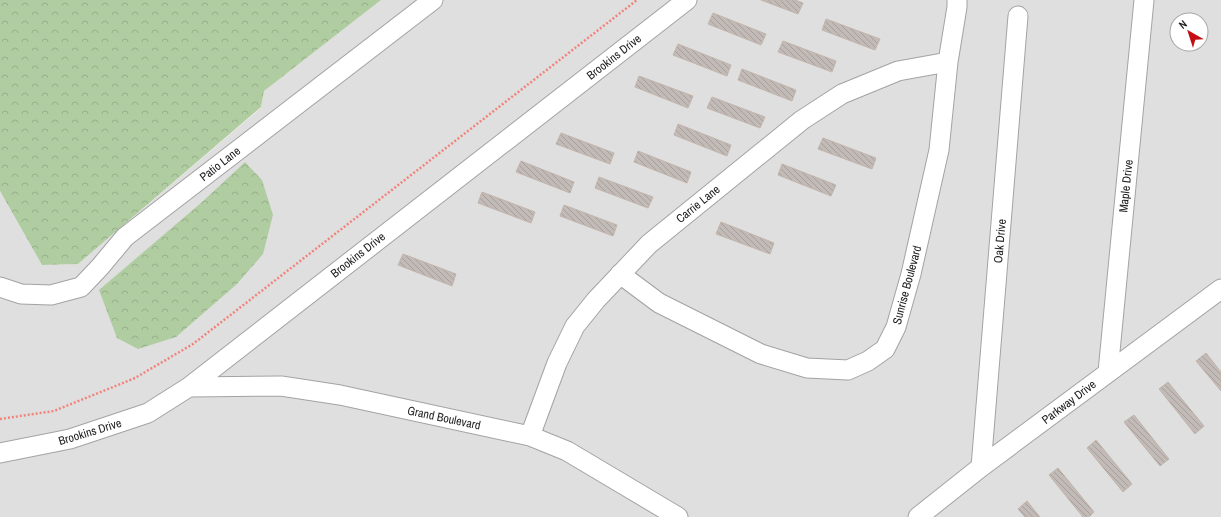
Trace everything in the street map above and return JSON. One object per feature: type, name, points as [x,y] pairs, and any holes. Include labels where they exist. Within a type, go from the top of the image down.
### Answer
[{"type":"street","name":"Patio Lane","points":[[0,287],[21,294],[51,295],[81,287],[126,237],[433,0]]},
{"type":"street","name":"Brookins Drive","points":[[0,453],[70,439],[148,414],[189,387],[687,0]]},
{"type":"street","name":"Sunrise Boulevard","points":[[620,274],[659,303],[761,354],[808,368],[848,370],[868,361],[885,349],[896,327],[911,274],[938,150],[948,62],[958,7],[957,0]]},
{"type":"street","name":"Maple Drive","points":[[1108,372],[1144,0]]},
{"type":"street","name":"Oak Drive","points":[[981,467],[1018,16]]},
{"type":"street","name":"Carrie Lane","points":[[530,436],[557,363],[575,326],[596,300],[649,244],[802,120],[842,94],[898,71],[948,62]]},
{"type":"street","name":"Parkway Drive","points":[[918,517],[981,467],[1221,289]]},
{"type":"street","name":"Grand Boulevard","points":[[189,387],[281,386],[340,395],[530,436],[567,451],[678,517]]},
{"type":"path","points":[[0,419],[54,411],[136,378],[194,344],[636,0]]},
{"type":"shaded area","points":[[381,0],[1221,0],[1221,517],[0,517],[0,191],[42,265],[78,264],[261,108],[264,91]]},
{"type":"green space","points":[[0,0],[381,0],[264,91],[261,107],[78,264],[42,265],[0,191]]},
{"type":"green space","points":[[245,162],[262,180],[273,215],[263,254],[237,284],[176,337],[138,349],[117,338],[99,290],[202,202]]},
{"type":"building","points":[[761,0],[795,0],[803,3],[798,14]]},
{"type":"building","points":[[713,13],[766,34],[761,45],[708,24]]},
{"type":"building","points":[[826,19],[880,39],[875,50],[822,30]]},
{"type":"building","points":[[783,41],[836,61],[832,72],[778,52]]},
{"type":"building","points":[[678,44],[731,65],[727,76],[673,55]]},
{"type":"building","points":[[742,69],[796,90],[792,101],[738,80]]},
{"type":"building","points":[[639,76],[693,96],[688,108],[635,87]]},
{"type":"building","points":[[712,97],[765,117],[760,128],[707,108]]},
{"type":"building","points":[[678,124],[731,145],[727,156],[674,135]]},
{"type":"building","points":[[561,133],[614,153],[610,164],[556,144]]},
{"type":"building","points":[[823,138],[876,158],[872,169],[818,149]]},
{"type":"building","points":[[638,151],[691,172],[687,183],[634,162]]},
{"type":"building","points":[[521,161],[574,182],[570,193],[516,172]]},
{"type":"building","points":[[782,164],[836,185],[831,196],[778,175]]},
{"type":"building","points":[[599,177],[653,197],[648,208],[595,188]]},
{"type":"building","points":[[482,192],[535,212],[531,223],[478,203]]},
{"type":"building","points":[[564,205],[617,225],[613,236],[560,216]]},
{"type":"building","points":[[721,222],[774,243],[770,254],[716,234]]},
{"type":"building","points":[[403,254],[456,274],[452,286],[398,265]]},
{"type":"building","points":[[1206,353],[1221,372],[1221,391],[1196,361]]},
{"type":"building","points":[[1168,382],[1204,426],[1195,434],[1159,389]]},
{"type":"building","points":[[1134,415],[1169,459],[1160,466],[1124,422]]},
{"type":"building","points":[[1096,440],[1132,484],[1123,492],[1087,448]]},
{"type":"building","points":[[1058,468],[1094,512],[1089,517],[1083,517],[1049,475]]},
{"type":"building","points":[[1027,501],[1040,517],[1025,517],[1018,509]]}]
